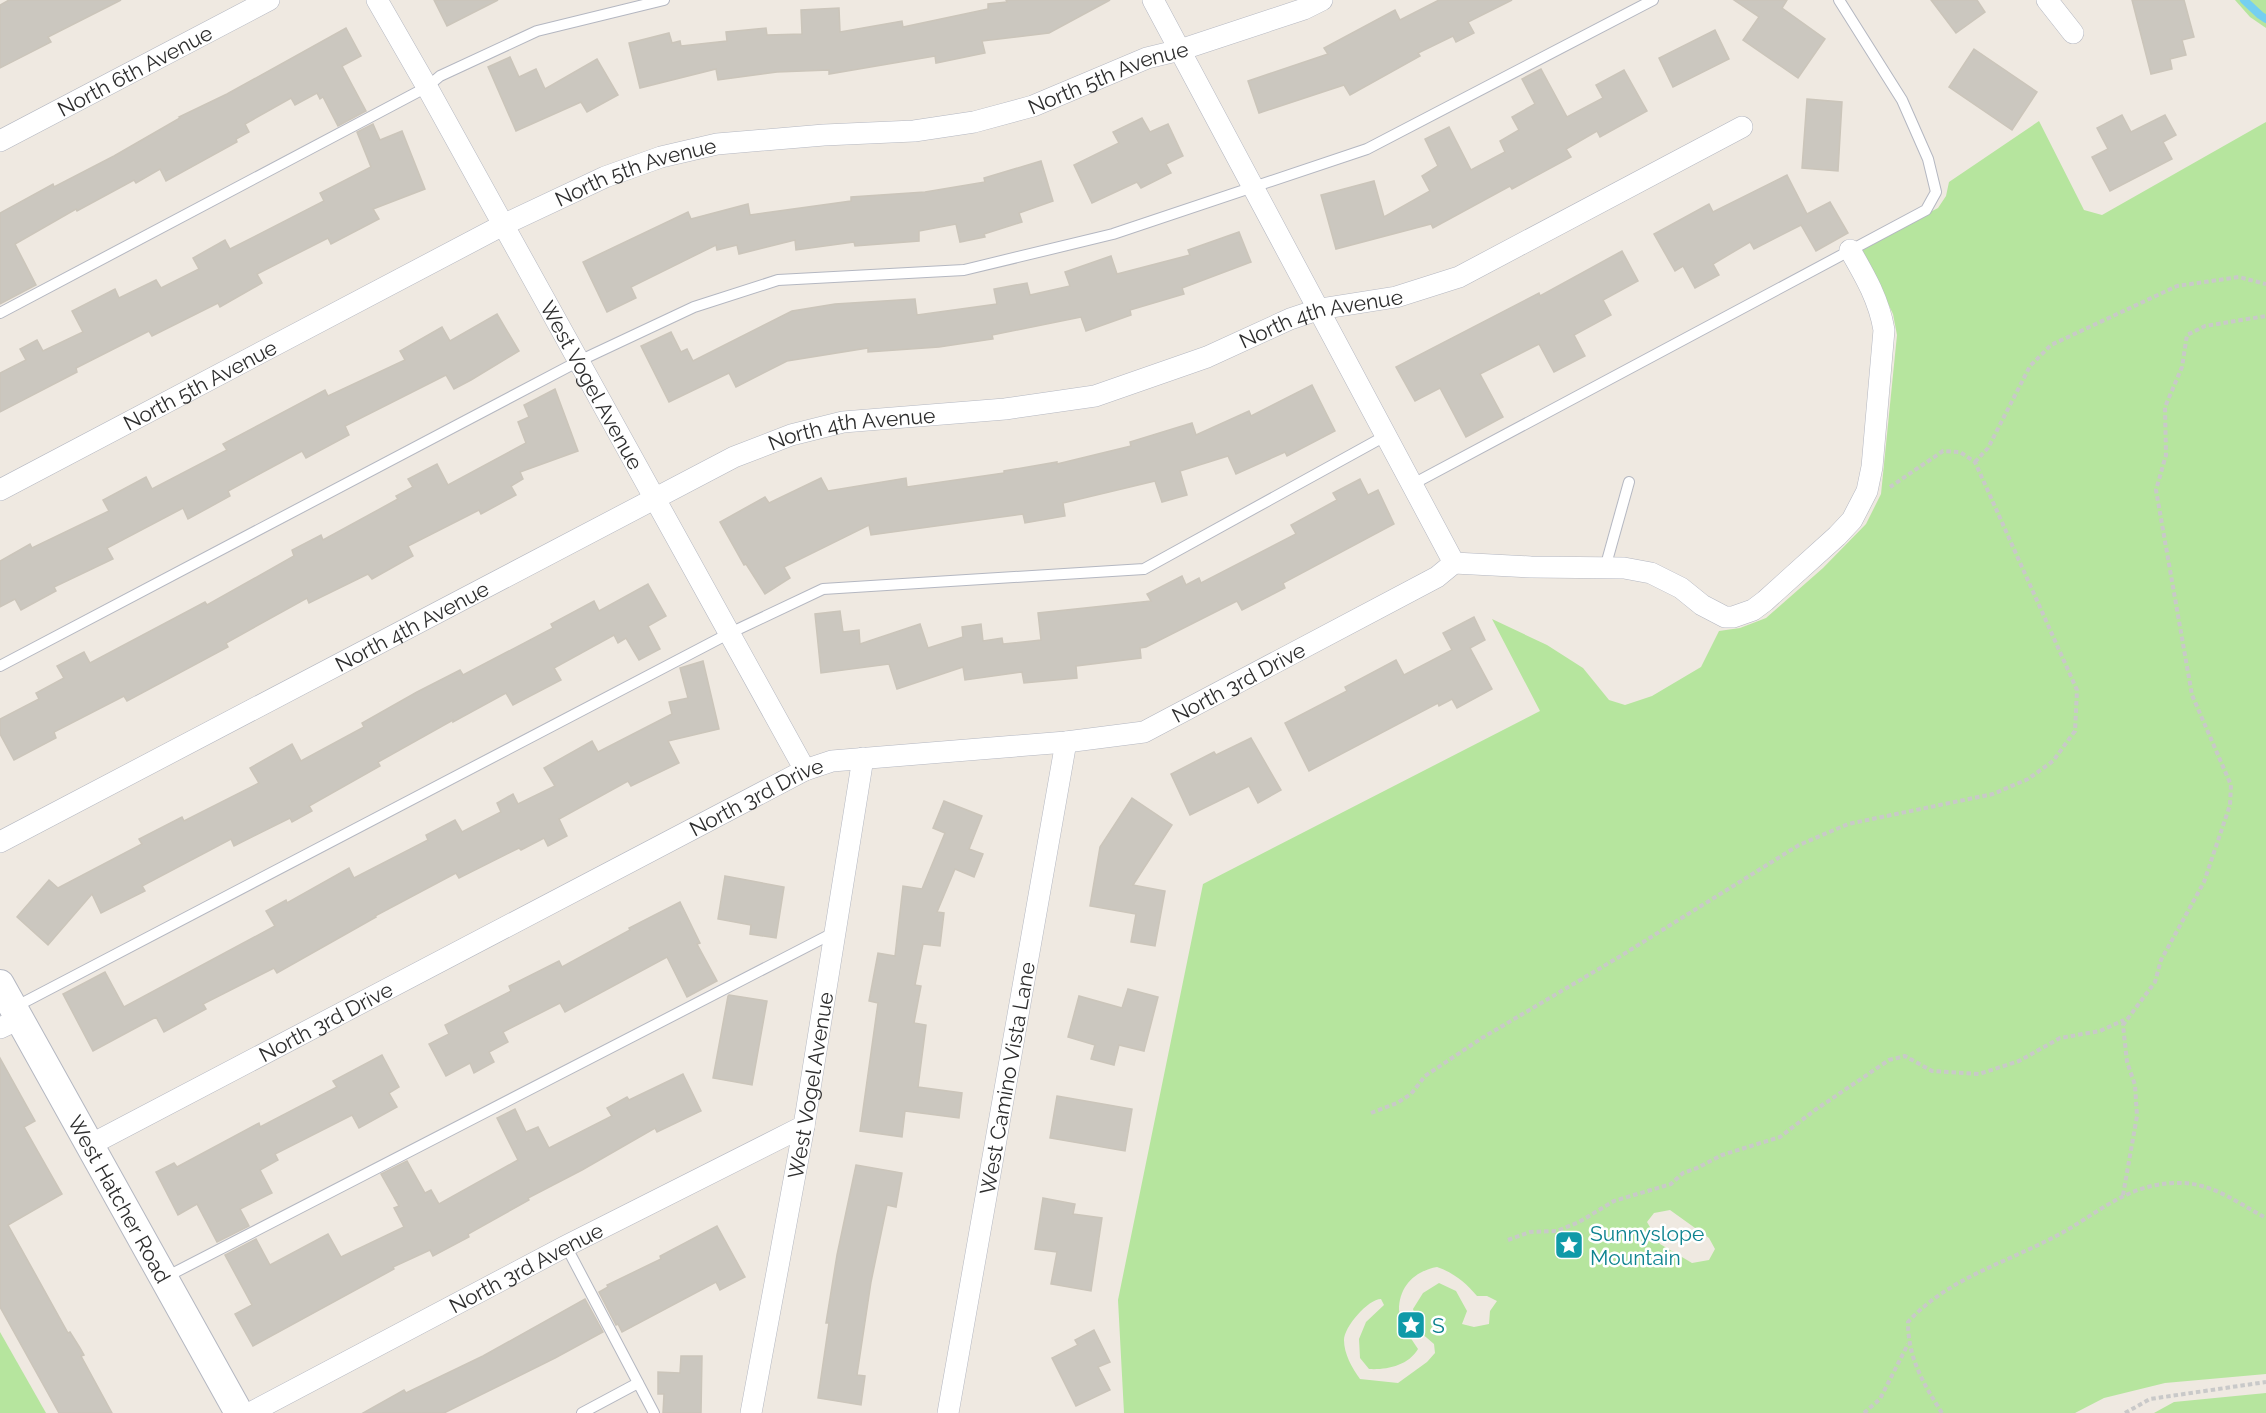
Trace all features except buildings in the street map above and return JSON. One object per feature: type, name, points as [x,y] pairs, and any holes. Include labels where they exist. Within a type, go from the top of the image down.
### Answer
[{"type":"street","name":"North 6th Avenue","points":[[0,141],[270,0]]},
{"type":"street","name":"West Vogel Avenue","points":[[377,0],[805,770]]},
{"type":"street","points":[[1153,0],[1454,563],[1624,568],[1651,573],[1681,588],[1702,605],[1725,616],[1733,617],[1753,610],[1765,601],[1852,520],[1867,491],[1872,467],[1884,330],[1875,294],[1850,250]]},
{"type":"street","name":"North 5th Avenue","points":[[0,490],[503,225],[605,177],[661,158],[717,144],[824,135],[914,131],[974,122],[1033,106],[1147,58],[1180,50],[1304,9],[1322,0]]},
{"type":"street","points":[[2048,0],[2073,33]]},
{"type":"street","name":"North 4th Avenue","points":[[0,842],[734,457],[792,435],[843,422],[1005,409],[1095,396],[1207,357],[1290,319],[1320,309],[1396,297],[1459,277],[1742,127]]},
{"type":"street","name":"North 3rd Drive","points":[[90,1145],[805,770],[832,761],[1066,742],[1144,732],[1437,577],[1454,563]]},
{"type":"street","name":"West Camino Vista Lane","points":[[948,1413],[1066,742]]},
{"type":"street","name":"West Vogel Avenue","points":[[751,1413],[804,1126],[863,758]]},
{"type":"street","name":"West Hatcher Road","points":[[8,1010],[90,1145],[239,1413]]},
{"type":"street","name":"North 3rd Avenue","points":[[250,1413],[566,1245],[804,1126]]},
{"type":"lane","points":[[0,313],[427,87],[440,76],[537,31],[664,0]]},
{"type":"lane","points":[[0,666],[579,361],[693,307],[778,280],[964,270],[1113,234],[1367,148],[1653,0]]},
{"type":"lane","points":[[1413,484],[1926,210],[1936,192],[1928,159],[1902,100],[1839,0]]},
{"type":"lane","points":[[8,1010],[728,634],[823,589],[1144,569],[1387,435]]},
{"type":"lane","points":[[1605,568],[1629,482]]},
{"type":"lane","points":[[164,1278],[836,932]]},
{"type":"lane","points":[[566,1245],[654,1413]]},
{"type":"lane","points":[[582,1413],[638,1383]]},
{"type":"path","points":[[1975,462],[1988,448],[2030,366],[2051,345],[2177,286],[2239,278],[2266,284]]},
{"type":"path","points":[[2123,1195],[2137,1116],[2135,1085],[2127,1062],[2123,1025],[2156,982],[2161,960],[2204,882],[2230,805],[2231,785],[2192,694],[2156,490],[2166,455],[2165,407],[2182,367],[2187,335],[2205,326],[2266,316]]},
{"type":"path","points":[[1371,1113],[1397,1103],[1411,1094],[1425,1076],[1482,1038],[1620,957],[1798,845],[1848,824],[1993,794],[2028,779],[2053,761],[2075,731],[2077,690],[1975,462],[1960,452],[1943,452],[1860,507]]},
{"type":"path","points":[[1508,1240],[1530,1232],[1557,1231],[1579,1222],[1614,1201],[1671,1184],[1683,1173],[1722,1155],[1780,1137],[1815,1110],[1889,1060],[1905,1056],[1932,1071],[1979,1074],[2019,1061],[2060,1038],[2100,1031],[2125,1020]]},
{"type":"path","points":[[1942,1413],[1925,1386],[1908,1344],[1908,1322],[1922,1307],[1961,1280],[2059,1235],[2123,1195],[2150,1185],[2180,1182],[2208,1186],[2266,1218]]},
{"type":"path","points":[[1864,1413],[1880,1399],[1908,1344]]},
{"type":"path","points":[[2125,1413],[2150,1399],[2266,1382]]},
{"type":"green space","points":[[2235,0],[2266,0],[2266,28],[2250,17]]},
{"type":"green space","points":[[2039,121],[2084,210],[2102,215],[2266,122],[2266,1374],[2165,1383],[2104,1398],[2075,1413],[1124,1413],[1118,1300],[1203,884],[1540,711],[1492,619],[1547,645],[1583,668],[1609,700],[1625,705],[1652,696],[1701,667],[1719,631],[1740,628],[1766,618],[1823,568],[1866,524],[1881,494],[1897,335],[1893,314],[1861,248],[1938,208],[1946,196],[1949,182]],"holes":[[[1670,1210],[1709,1238],[1715,1249],[1709,1260],[1692,1263],[1660,1244],[1647,1222],[1654,1213]],[[1437,1267],[1459,1278],[1477,1296],[1487,1296],[1497,1301],[1490,1311],[1489,1324],[1474,1327],[1462,1324],[1467,1311],[1456,1291],[1439,1283],[1423,1293],[1413,1309],[1420,1332],[1434,1344],[1435,1353],[1427,1362],[1398,1383],[1360,1379],[1349,1361],[1344,1345],[1345,1335],[1352,1321],[1370,1304],[1381,1299],[1384,1305],[1366,1322],[1359,1339],[1360,1358],[1369,1369],[1389,1368],[1403,1363],[1418,1349],[1401,1320],[1399,1310],[1402,1294],[1415,1276]]]},
{"type":"green space","points":[[0,1332],[46,1413],[0,1413]]},
{"type":"green space","points":[[2266,1393],[2266,1413],[2154,1413],[2174,1402]]},
{"type":"waterway","points":[[2244,0],[2266,19]]},
{"type":"place","name":"Sunnyslope Mountain","points":[[1569,1245]]},
{"type":"place","name":"S","points":[[1411,1325]]}]
